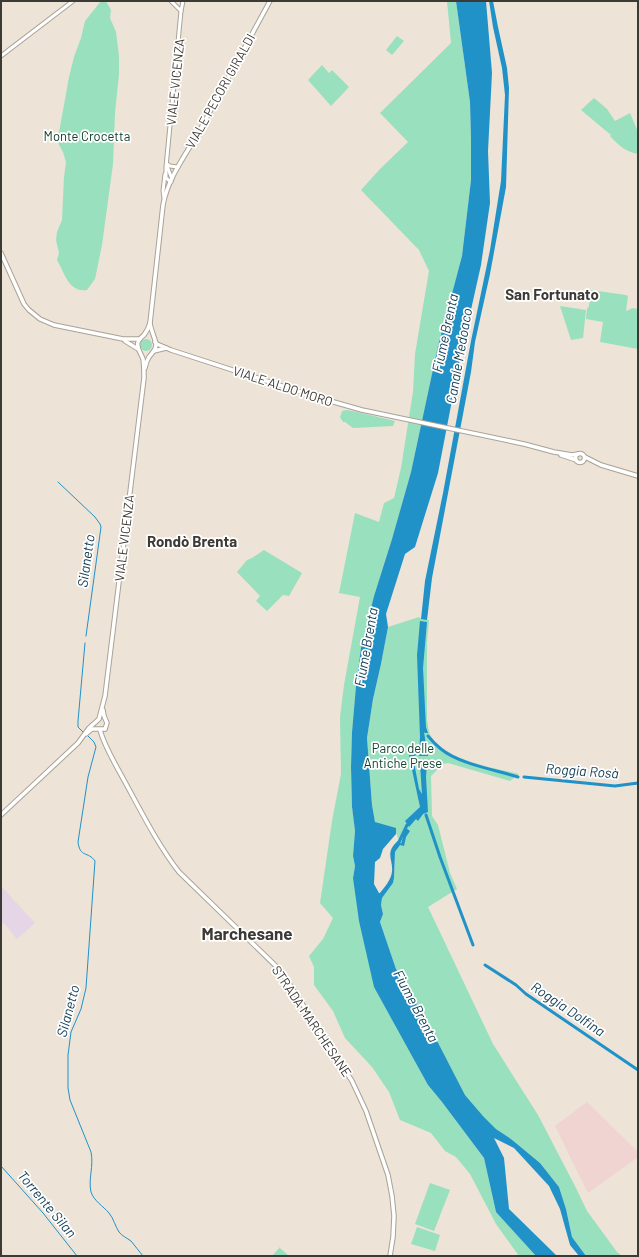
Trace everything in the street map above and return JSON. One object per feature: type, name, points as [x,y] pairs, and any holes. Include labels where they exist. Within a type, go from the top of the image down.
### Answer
[{"type":"main road","name":"VIALE PECORI GIRALDI","points":[[171,180],[270,1]]},
{"type":"main road","name":"VIALE VICENZA","points":[[1,815],[92,729],[101,729],[107,724],[103,715],[103,706],[114,626],[144,369],[156,346],[150,330],[150,323],[164,200],[171,180]]},
{"type":"main road","points":[[1,253],[24,304],[28,310],[40,319],[54,325],[123,339],[149,336],[154,340]]},
{"type":"main road","name":"VIALE VICENZA","points":[[144,369],[138,344],[147,332],[150,323]]},
{"type":"main road","points":[[123,339],[139,351],[146,354],[166,348]]},
{"type":"main road","name":"VIALE ALDO MORO","points":[[154,340],[166,348],[345,406],[524,444],[554,452]]},
{"type":"main road","points":[[554,452],[572,455],[582,454],[584,459],[593,464],[638,476]]},
{"type":"main road","points":[[554,452],[576,460],[580,463],[584,459]]},
{"type":"main road","points":[[576,460],[578,454]]},
{"type":"main road","name":"VIALE VICENZA","points":[[82,738],[98,720],[103,706]]},
{"type":"main road","points":[[101,729],[96,725],[98,720],[102,718],[106,720]]},
{"type":"main road","name":"STRADA MARCHESANE","points":[[101,729],[105,742],[133,797],[171,861],[183,875],[281,971],[352,1081],[366,1112],[388,1175],[394,1216],[390,1256]]},
{"type":"street","points":[[1,56],[73,1]]},
{"type":"street","points":[[171,1],[181,11]]},
{"type":"street","name":"VIALE VICENZA","points":[[164,200],[164,178],[166,172],[183,1]]},
{"type":"street","points":[[166,164],[178,167]]},
{"type":"street","points":[[166,164],[171,180]]},
{"type":"street","points":[[166,172],[166,178],[171,180]]},
{"type":"shaded area","points":[[1,886],[35,923],[17,939],[4,923],[1,925]]},
{"type":"shaded area","points":[[587,1102],[638,1152],[638,1157],[588,1193],[555,1126]]},
{"type":"green space","name":"Monte Crocetta","points":[[101,1],[106,1],[111,10],[110,18],[116,32],[119,56],[113,164],[102,245],[95,279],[87,290],[81,290],[71,285],[57,260],[59,253],[56,240],[57,232],[62,220],[66,162],[59,145],[58,138],[69,77],[85,21]]},
{"type":"green space","points":[[447,1],[456,1],[470,102],[471,180],[462,256],[438,346],[411,472],[374,596],[361,648],[352,732],[352,807],[355,831],[353,856],[355,866],[353,878],[404,1040],[428,1085],[484,1158],[496,1212],[536,1256],[519,1256],[496,1224],[470,1174],[456,1157],[445,1151],[431,1133],[400,1120],[389,1092],[372,1067],[345,1038],[333,1011],[314,985],[314,967],[309,956],[323,939],[333,918],[320,903],[332,821],[341,774],[340,717],[344,685],[360,597],[339,593],[355,513],[379,522],[384,503],[394,498],[401,468],[413,392],[415,354],[429,271],[419,250],[361,190],[408,142],[380,113],[451,43]]},
{"type":"green space","points":[[397,36],[404,41],[392,55],[386,50]]},
{"type":"green space","points":[[322,65],[329,73],[332,70],[349,87],[331,106],[308,80]]},
{"type":"green space","points":[[594,98],[607,109],[615,121],[630,113],[638,132],[638,154],[630,152],[619,145],[610,136],[611,135],[581,110]]},
{"type":"green space","points":[[591,290],[628,296],[626,311],[632,308],[638,309],[638,349],[600,342],[603,322],[586,319]]},
{"type":"green space","points":[[560,306],[586,310],[583,338],[571,340]]},
{"type":"green space","points":[[146,339],[150,341],[152,345],[150,349],[146,351],[142,349],[140,345],[142,341]]},
{"type":"green space","points":[[346,410],[395,421],[393,426],[353,428],[343,422],[340,417],[342,411]]},
{"type":"green space","points":[[264,550],[302,573],[289,596],[283,595],[267,611],[256,601],[260,596],[237,572],[247,560]]},
{"type":"green space","name":"Parco delle Antiche Prese","points":[[419,617],[429,620],[427,642],[427,720],[429,732],[434,741],[443,749],[455,756],[482,765],[519,774],[510,781],[448,763],[443,764],[431,776],[432,816],[438,825],[450,873],[457,889],[428,907],[493,1044],[538,1115],[587,1211],[617,1252],[622,1256],[586,1256],[572,1237],[566,1209],[559,1187],[540,1163],[511,1139],[496,1129],[465,1095],[432,1031],[396,969],[380,922],[383,914],[381,905],[382,898],[393,883],[395,852],[400,844],[395,828],[375,823],[372,805],[367,738],[373,699],[388,627]]},
{"type":"green space","points":[[430,1183],[450,1190],[434,1231],[415,1224]]},
{"type":"green space","points":[[417,1227],[440,1235],[435,1251],[411,1244]]},
{"type":"green space","points":[[280,1248],[289,1256],[272,1256]]},
{"type":"water","name":"Fiume Brenta","points":[[456,1],[486,1],[492,73],[488,151],[490,203],[481,265],[460,359],[438,473],[415,547],[405,554],[386,614],[388,627],[373,699],[367,738],[372,805],[375,822],[396,828],[396,834],[383,849],[380,858],[375,862],[374,884],[380,893],[389,880],[392,871],[390,858],[391,849],[399,840],[401,844],[403,837],[402,833],[406,828],[410,831],[406,837],[404,846],[400,845],[395,852],[393,883],[382,898],[381,905],[383,914],[380,922],[396,969],[432,1031],[465,1095],[496,1129],[511,1139],[540,1163],[559,1187],[566,1209],[572,1237],[586,1256],[579,1256],[570,1245],[560,1209],[549,1186],[514,1148],[494,1138],[504,1158],[509,1209],[557,1256],[536,1256],[496,1212],[484,1158],[428,1085],[374,987],[359,921],[353,878],[355,866],[353,856],[355,831],[352,807],[352,732],[361,648],[374,596],[411,472],[438,346],[462,256],[471,180],[470,102]]},
{"type":"water","name":"Canale Medoaco","points":[[489,1],[493,1],[507,68],[509,88],[506,187],[490,274],[475,342],[471,372],[432,578],[427,620],[421,619],[425,581],[490,250],[501,181],[505,95],[502,68]]},
{"type":"water","points":[[420,621],[427,622],[423,668],[426,727],[428,733],[424,732],[428,756],[419,756],[420,737],[417,655]]},
{"type":"water","points":[[416,750],[416,755],[413,757],[419,789],[422,794],[420,764],[427,763],[426,777],[428,812],[423,814],[418,821],[416,819],[409,827],[405,821],[420,807],[408,751]]},
{"type":"waterway","name":"Silanetto","points":[[58,482],[95,517],[101,527],[86,636]]},
{"type":"waterway","name":"Silanetto","points":[[83,732],[78,727],[78,721],[85,643]]},
{"type":"waterway","name":"Silanetto","points":[[88,736],[94,742],[96,747],[88,777],[78,842],[82,852],[90,856],[95,861],[86,988],[81,1009],[71,1032],[68,1055],[68,1088],[70,1100],[91,1152],[92,1163],[90,1187],[92,1195],[96,1201],[111,1215],[119,1232],[131,1241],[143,1256]]},
{"type":"waterway","name":"Roggia Rosà","points":[[428,736],[441,749],[458,759],[467,763],[518,777]]},
{"type":"waterway","name":"Roggia Rosà","points":[[524,777],[615,786],[638,783]]},
{"type":"waterway","name":"Roggia Dolfina","points":[[426,815],[473,945]]},
{"type":"waterway","name":"Canale Medoaco","points":[[398,844],[407,825],[410,823]]},
{"type":"waterway","name":"Roggia Dolfina","points":[[485,965],[638,1070]]},
{"type":"waterway","name":"Torrente Silan","points":[[1,1166],[43,1213],[77,1256]]},
{"type":"district","name":"San Fortunato","points":[[552,295]]},
{"type":"district","name":"Rondò Brenta","points":[[192,542]]},
{"type":"district","name":"Marchesane","points":[[247,934]]}]
